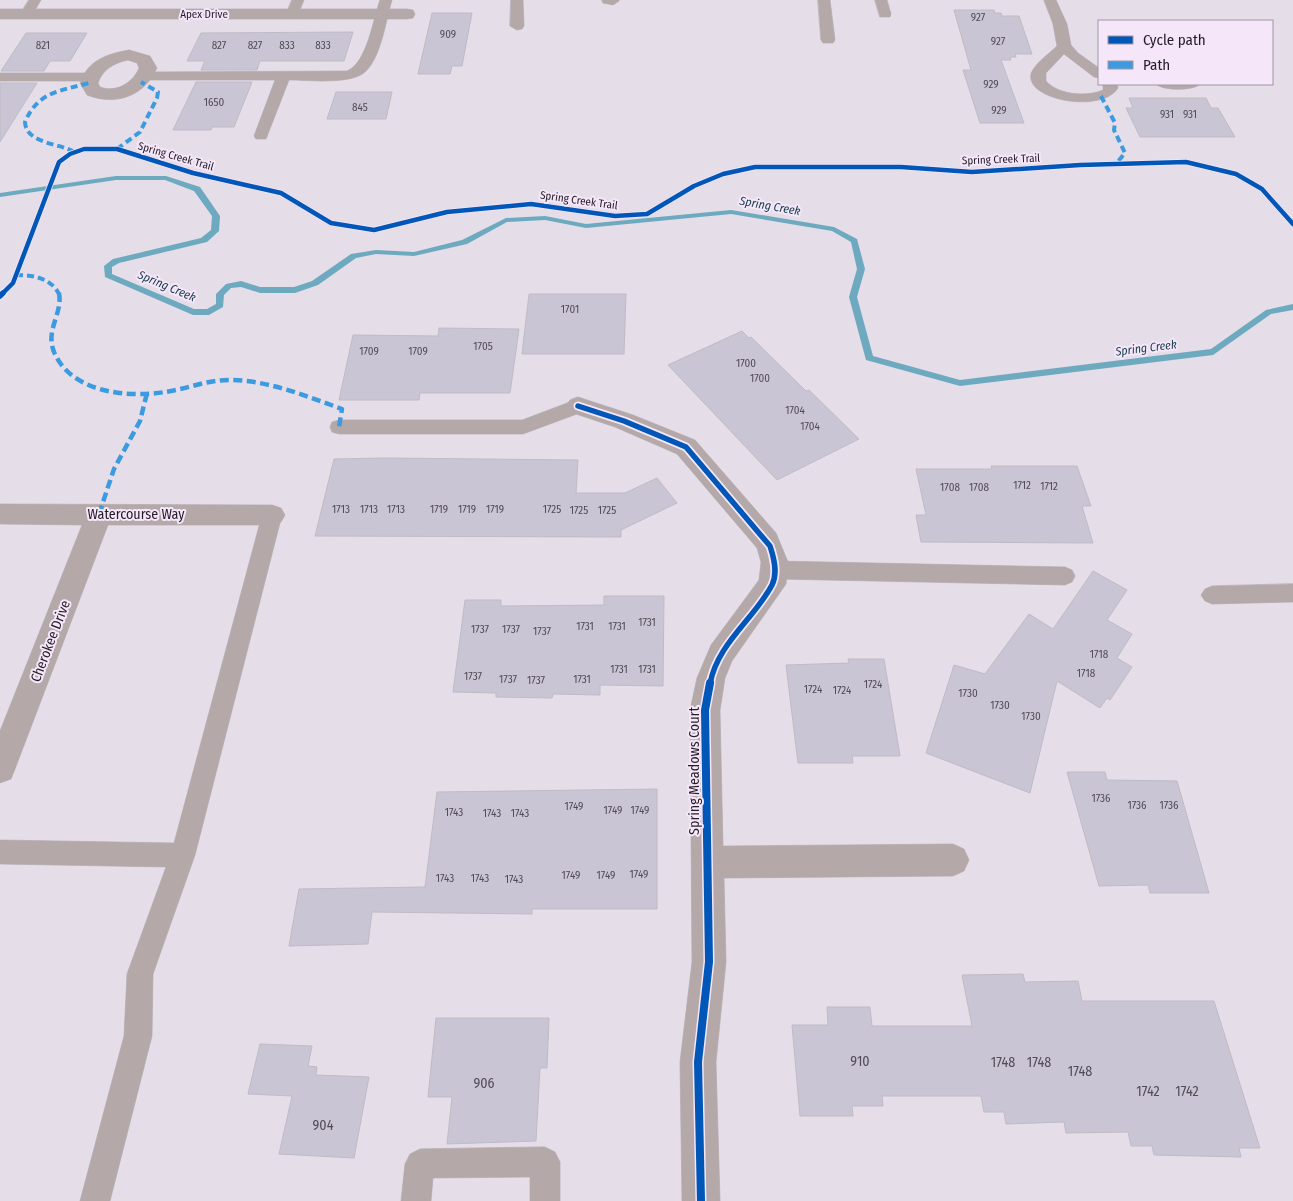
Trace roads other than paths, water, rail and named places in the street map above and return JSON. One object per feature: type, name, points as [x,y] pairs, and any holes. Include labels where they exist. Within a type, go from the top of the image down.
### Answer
[{"type":"street","name":"Apex Drive","points":[[0,14],[31,7],[383,7],[407,14]]},
{"type":"street","points":[[129,55],[157,7]]},
{"type":"street","points":[[129,55],[144,60],[148,68],[146,76],[133,88],[121,93],[107,95],[93,90],[89,83],[90,77],[95,70],[107,61],[129,55]]},
{"type":"street","points":[[578,406],[624,421],[686,447],[767,541],[774,554],[776,570]]},
{"type":"street","name":"Watercourse Way","points":[[0,514],[272,515]]},
{"type":"street","name":"Cherokee Drive","points":[[0,769],[99,514]]},
{"type":"street","name":"Spring Meadows Court","points":[[701,1201],[698,1062],[710,962],[705,710],[711,678],[721,654],[772,584],[776,570]]},
{"type":"street","points":[[707,862],[953,860]]},
{"type":"lane","points":[[517,0],[517,26]]},
{"type":"lane","points":[[824,0],[828,40]]},
{"type":"lane","points":[[882,0],[884,14]]},
{"type":"lane","points":[[1050,0],[1060,24],[1064,46],[1081,62],[1098,73]]},
{"type":"lane","points":[[146,76],[346,76],[357,72],[366,63],[383,7]]},
{"type":"lane","points":[[1064,46],[1055,58],[1040,71],[1039,83],[1047,90],[1073,98],[1093,98],[1108,93],[1111,88],[1110,85]]},
{"type":"lane","points":[[262,136],[284,76]]},
{"type":"lane","points":[[0,77],[90,77]]},
{"type":"lane","points":[[339,427],[523,427],[578,406]]},
{"type":"lane","points":[[95,1201],[138,1036],[137,990],[140,974],[183,855],[272,515]]},
{"type":"lane","points":[[776,570],[1065,576]]},
{"type":"lane","points":[[1212,595],[1293,593]]},
{"type":"lane","points":[[0,852],[183,855]]},
{"type":"lane","points":[[416,1201],[420,1164],[545,1162],[545,1201]]},
{"type":"waterway","name":"Spring Creek","points":[[0,195],[116,178],[166,178],[197,189],[216,216],[215,231],[204,240],[116,261],[108,266],[108,275],[193,312],[209,312],[220,305],[220,294],[229,286],[241,284],[260,290],[295,290],[315,283],[354,256],[376,252],[414,254],[464,242],[506,220],[545,218],[586,226],[731,212],[834,229],[854,241],[861,269],[853,297],[869,358],[960,383],[1213,352],[1269,312],[1293,307]]}]
